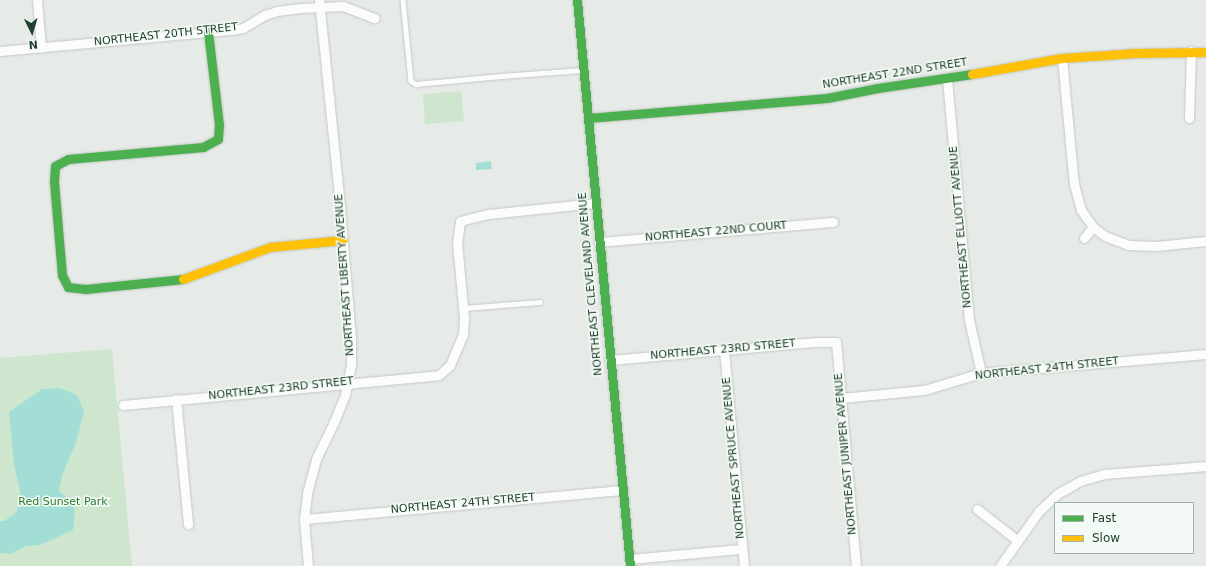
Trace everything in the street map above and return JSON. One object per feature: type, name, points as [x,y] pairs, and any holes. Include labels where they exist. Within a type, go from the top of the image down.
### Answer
[{"type":"street","points":[[38,0],[41,48]]},
{"type":"street","name":"NORTHEAST CLEVELAND AVENUE","points":[[577,0],[630,562]]},
{"type":"street","name":"NORTHEAST 20TH STREET","points":[[0,51],[243,28],[264,15],[319,3],[343,6],[375,18]]},
{"type":"street","name":"NORTHEAST LIBERTY AVENUE","points":[[308,566],[304,507],[311,473],[334,422],[348,383],[351,363],[351,338],[343,240],[319,3]]},
{"type":"street","points":[[208,32],[219,125],[218,139],[203,147],[68,159],[55,166],[54,181],[62,275],[68,287],[86,289],[182,279],[208,271],[245,255],[270,247],[343,240]]},
{"type":"street","points":[[1189,118],[1191,51]]},
{"type":"street","name":"NORTHEAST 22ND STREET","points":[[588,118],[827,98],[878,88],[948,79],[1017,65],[1062,58],[1135,52],[1206,52]]},
{"type":"street","points":[[1062,58],[1075,191],[1081,210],[1093,227],[1105,236],[1128,245],[1156,246],[1206,241]]},
{"type":"street","name":"NORTHEAST ELLIOTT AVENUE","points":[[948,79],[969,320],[981,373]]},
{"type":"street","points":[[463,308],[457,243],[460,221],[488,214],[596,203]]},
{"type":"street","name":"NORTHEAST 22ND COURT","points":[[599,242],[833,222]]},
{"type":"street","points":[[1084,238],[1093,227]]},
{"type":"street","name":"NORTHEAST 23RD STREET","points":[[124,405],[439,375],[450,365],[463,335],[463,308]]},
{"type":"street","name":"NORTHEAST 23RD STREET","points":[[610,360],[817,342],[836,342]]},
{"type":"street","name":"NORTHEAST JUNIPER AVENUE","points":[[836,342],[856,566]]},
{"type":"street","name":"NORTHEAST SPRUCE AVENUE","points":[[724,350],[744,566]]},
{"type":"street","name":"NORTHEAST 24TH STREET","points":[[841,398],[924,390],[981,373],[1206,354]]},
{"type":"street","points":[[176,399],[188,524]]},
{"type":"street","points":[[1000,566],[1017,540],[1048,502],[1063,490],[1080,481],[1105,474],[1206,466]]},
{"type":"street","name":"NORTHEAST 24TH STREET","points":[[304,519],[623,490]]},
{"type":"street","points":[[977,509],[1017,540]]},
{"type":"street","points":[[630,562],[742,549]]},
{"type":"lane","points":[[403,0],[411,80],[416,84],[503,75],[542,74],[583,70]]},
{"type":"lane","points":[[463,308],[540,302]]},
{"type":"green space","points":[[461,91],[464,121],[425,124],[423,94]]},
{"type":"green space","name":"Red Sunset Park","points":[[112,349],[132,566],[0,566],[0,358]]},
{"type":"water","points":[[491,161],[492,169],[476,170],[476,163]]},
{"type":"water","points":[[60,388],[77,395],[84,412],[76,443],[62,475],[59,491],[68,499],[75,510],[73,530],[40,545],[26,546],[10,554],[0,553],[0,521],[4,521],[17,512],[20,491],[14,464],[9,412],[42,389]]},
{"type":"traffic: fast","points":[[577,0],[630,566]]},
{"type":"traffic: fast","points":[[183,279],[86,289],[68,287],[62,275],[54,181],[55,166],[68,159],[203,147],[218,139],[219,125],[208,32]]},
{"type":"traffic: fast","points":[[588,118],[827,98],[878,88],[972,74]]},
{"type":"traffic: slow","points":[[972,74],[1062,58],[1135,53],[1206,52]]},
{"type":"traffic: slow","points":[[183,279],[270,247],[343,240]]}]
